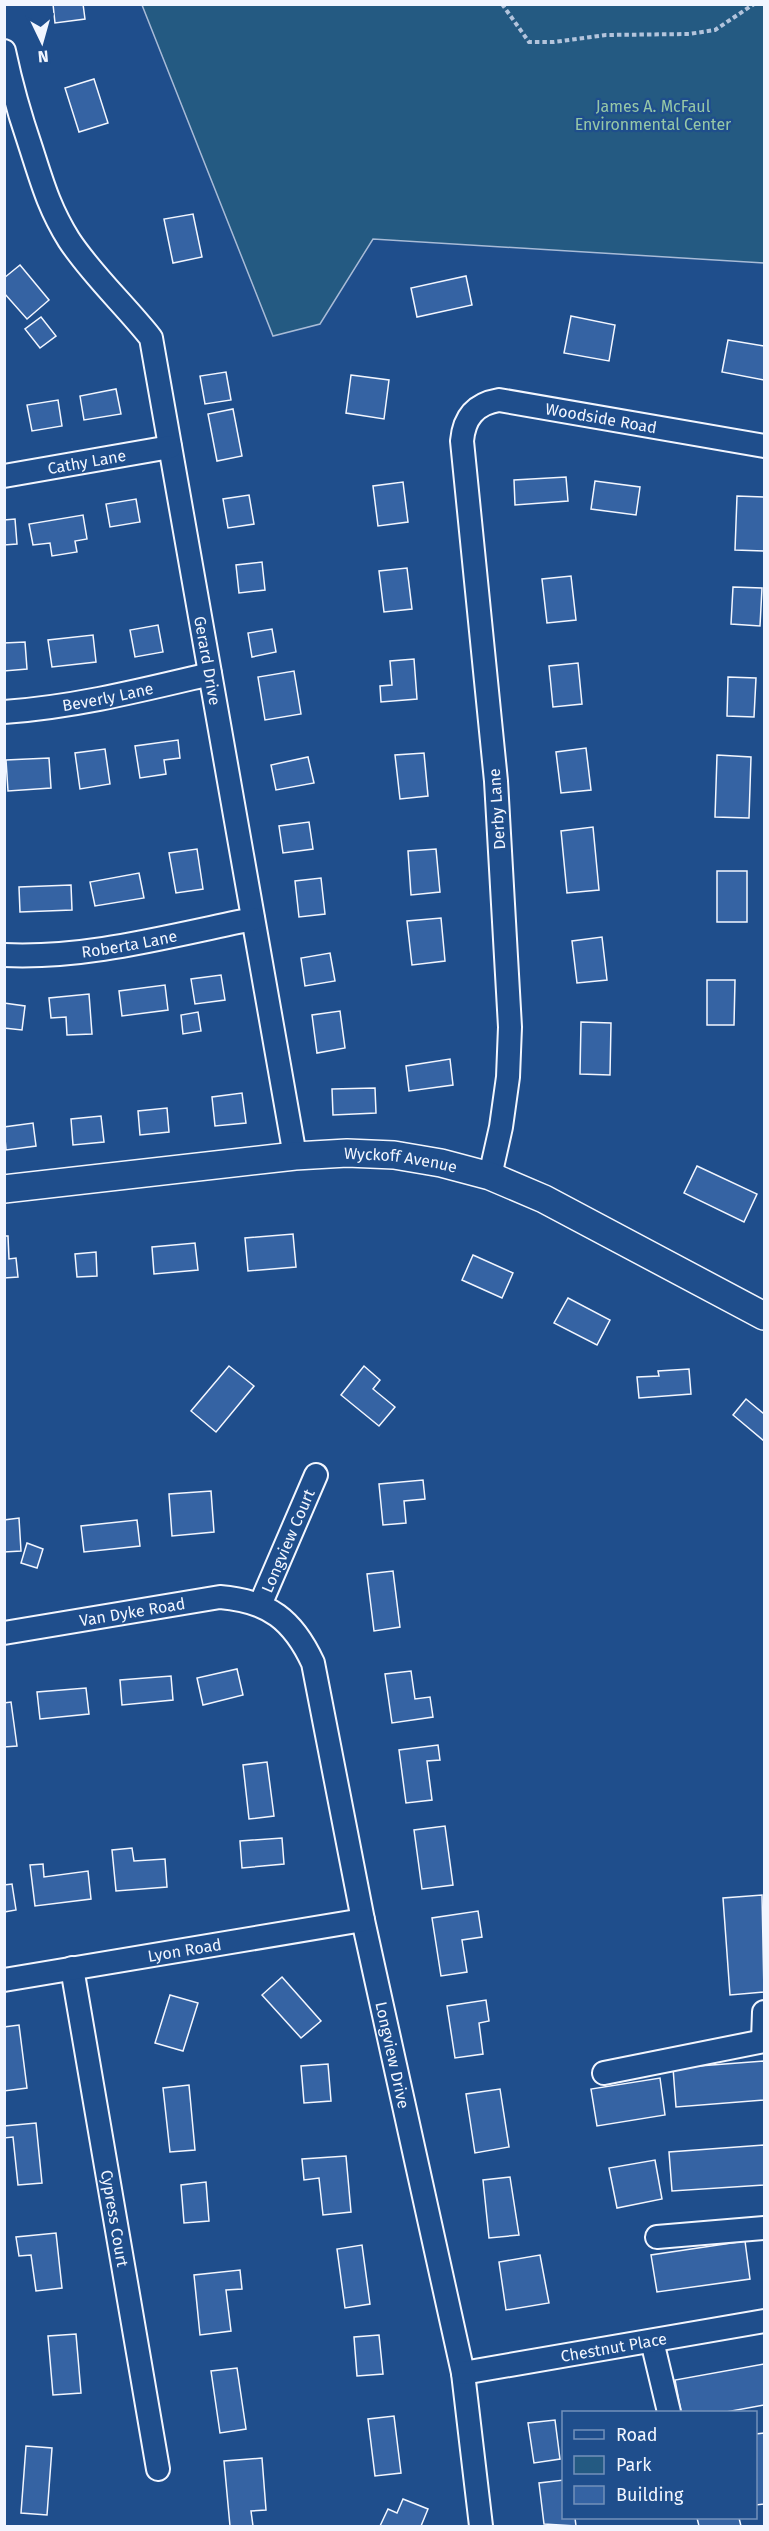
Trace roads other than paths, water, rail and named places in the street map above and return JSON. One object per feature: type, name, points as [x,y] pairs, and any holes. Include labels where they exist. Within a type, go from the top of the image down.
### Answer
[{"type":"main road","name":"Wyckoff Avenue","points":[[4,1189],[295,1156],[348,1153],[394,1155],[441,1163],[490,1176],[544,1199],[765,1316]]},
{"type":"street","name":"Gerard Drive","points":[[4,51],[10,83],[23,128],[47,197],[70,241],[151,338],[295,1156]]},
{"type":"street","name":"Woodside Road","points":[[462,441],[467,418],[476,408],[499,400],[765,446]]},
{"type":"street","name":"Derby Lane","points":[[462,441],[496,781],[510,1027],[508,1077],[501,1127],[490,1176]]},
{"type":"street","name":"Cathy Lane","points":[[4,476],[170,447]]},
{"type":"street","name":"Beverly Lane","points":[[4,712],[95,701],[210,674]]},
{"type":"street","name":"Roberta Lane","points":[[4,955],[49,955],[99,950],[253,919]]},
{"type":"street","name":"Longview Court","points":[[260,1605],[316,1475]]},
{"type":"street","name":"Van Dyke Road","points":[[4,1633],[220,1597],[242,1598],[260,1605]]},
{"type":"street","name":"Longview Drive","points":[[260,1605],[277,1614],[292,1627],[304,1642],[313,1664],[363,1920],[463,2373],[481,2526]]},
{"type":"street","name":"Lyon Road","points":[[4,1980],[363,1920]]},
{"type":"street","name":"Cypress Court","points":[[72,1968],[158,2469]]},
{"type":"street","points":[[604,2073],[764,2041],[765,2012]]},
{"type":"street","points":[[657,2237],[765,2228]]},
{"type":"street","name":"Chestnut Place","points":[[463,2373],[765,2321]]},
{"type":"street","points":[[652,2341],[669,2411]]},
{"type":"park label","name":"James A. McFaul Environmental Center","points":[[653,115]]}]
